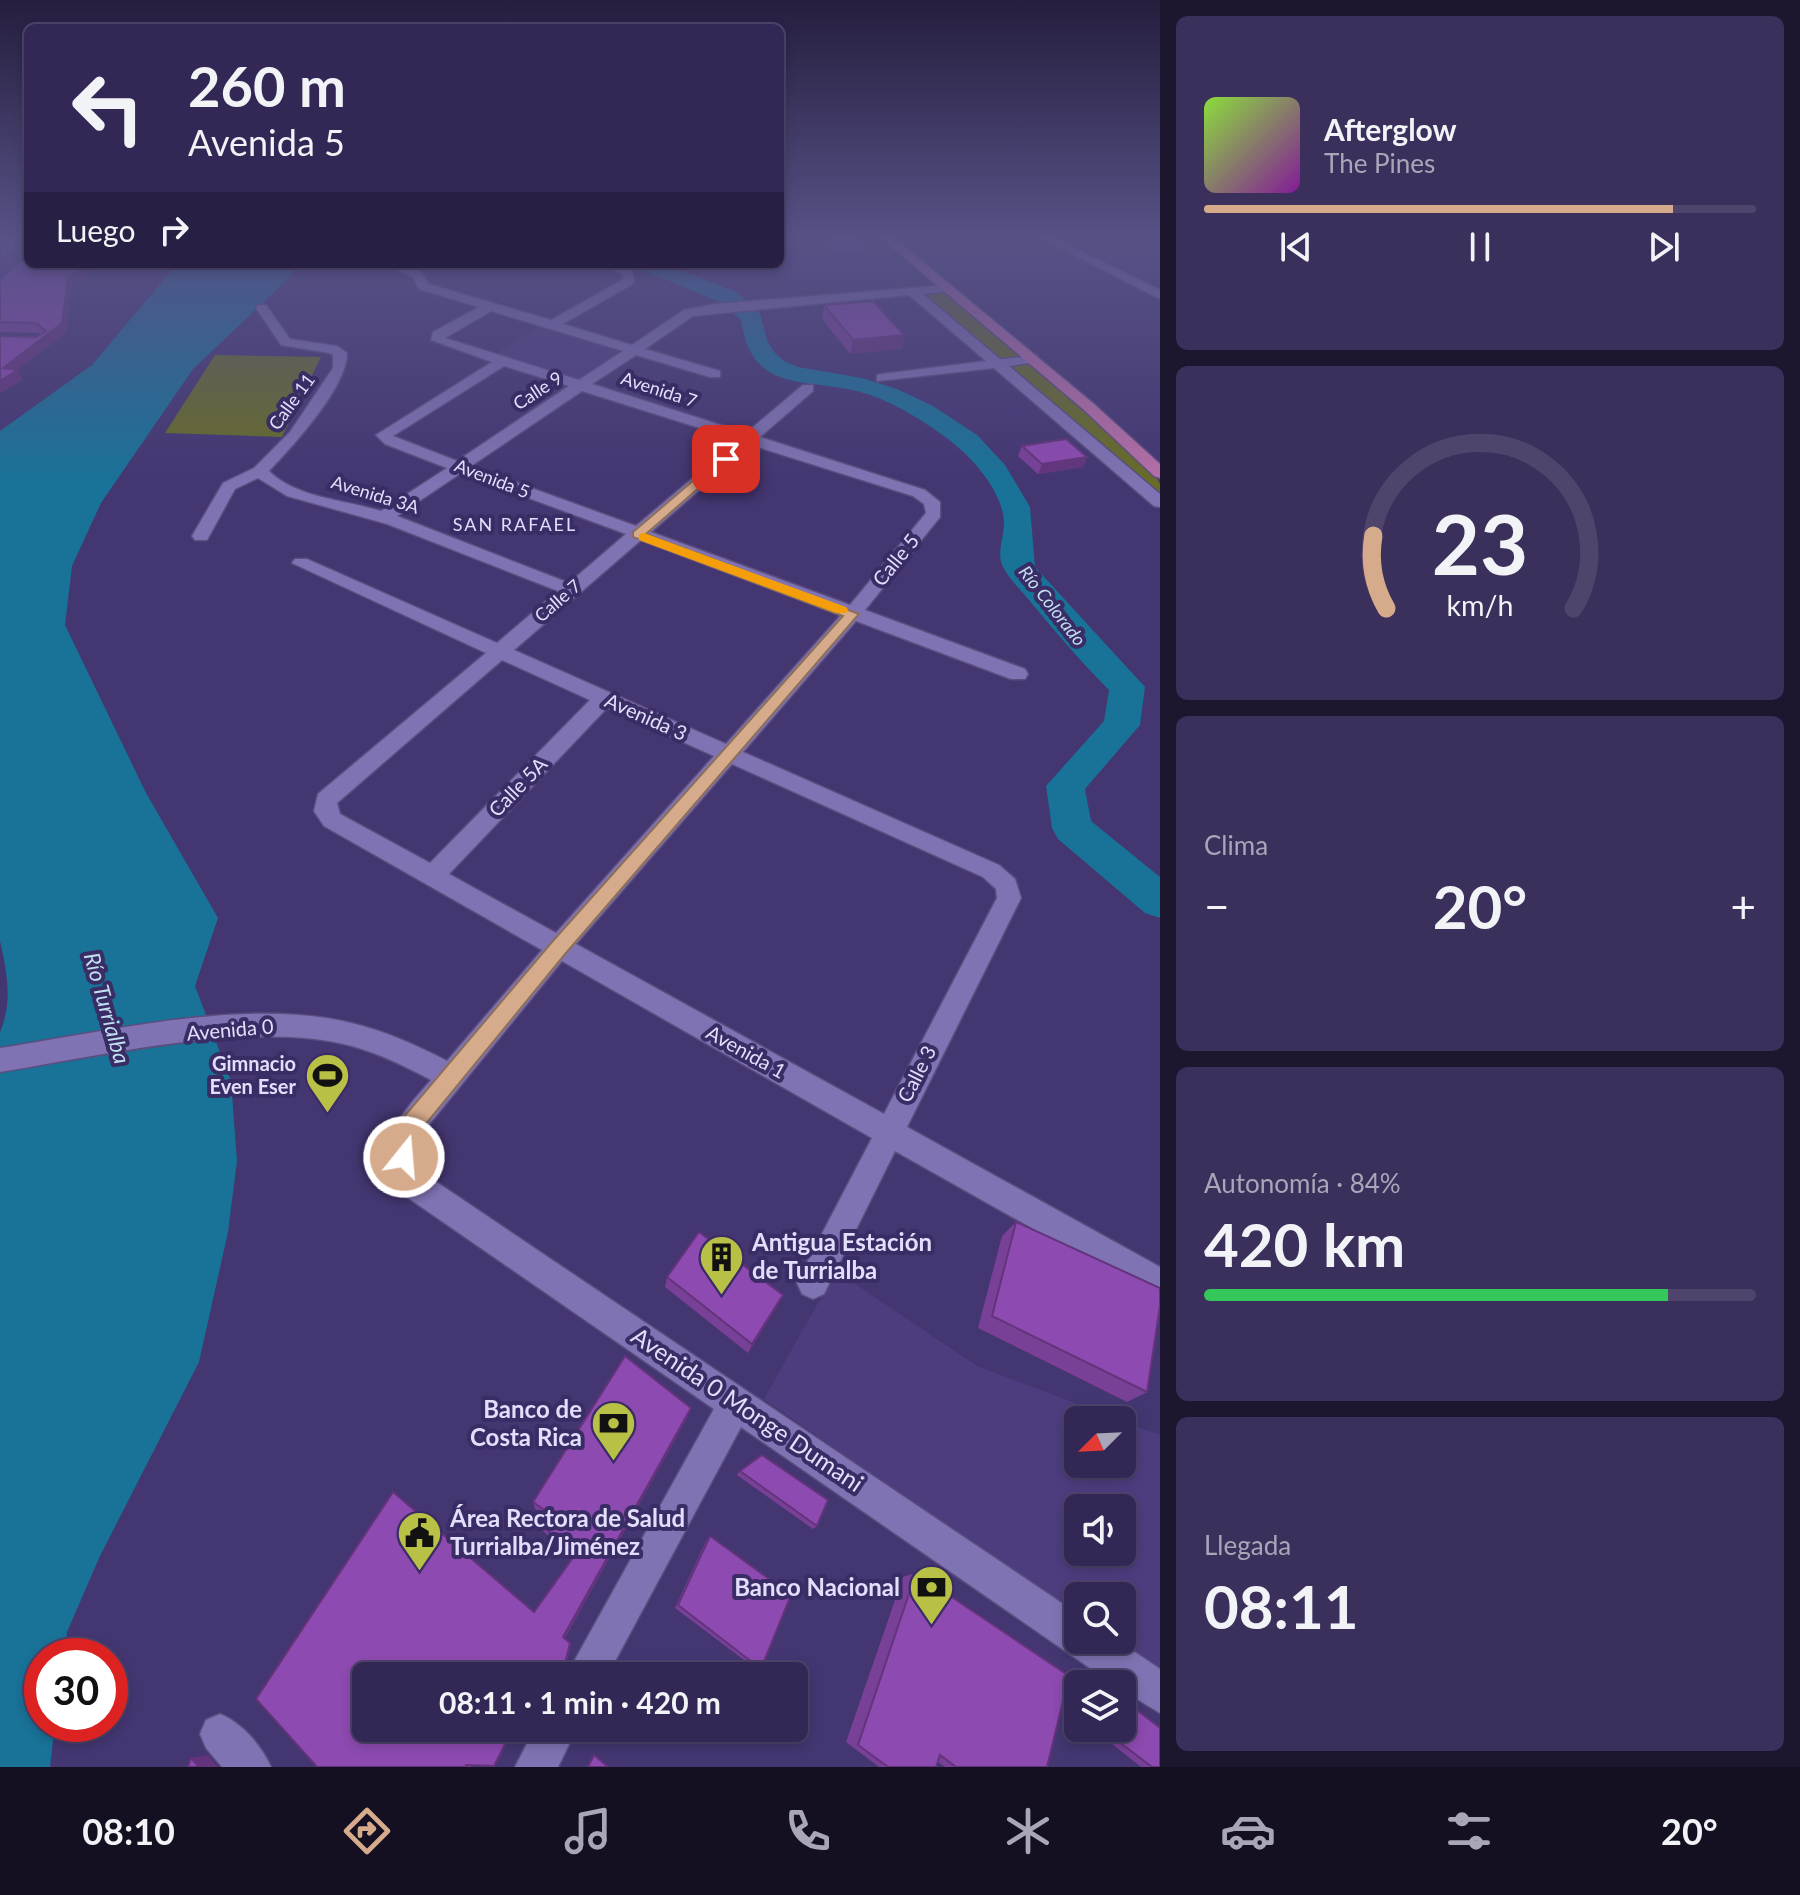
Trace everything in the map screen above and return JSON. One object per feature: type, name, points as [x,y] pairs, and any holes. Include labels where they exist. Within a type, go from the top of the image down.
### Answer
[{"type":"main road","points":[[982,319],[1104,421],[1160,475]]},
{"type":"street","name":"Calle 11","points":[[201,536],[229,486],[260,471],[295,435],[340,368],[340,353],[286,342],[270,319]]},
{"type":"street","name":"Avenida 7","points":[[466,319],[438,335],[438,340],[919,493]]},
{"type":"street","points":[[534,319],[715,374]]},
{"type":"street","points":[[552,325],[562,319]]},
{"type":"street","name":"Calle 9","points":[[385,516],[679,319]]},
{"type":"street","points":[[945,319],[1160,502]]},
{"type":"street","points":[[957,330],[989,325]]},
{"type":"street","points":[[882,378],[1032,359]]},
{"type":"street","name":"Avenida 5","points":[[502,361],[392,427],[384,435],[390,441],[637,535],[1018,674]]},
{"type":"street","name":"Calle 7","points":[[332,820],[325,811],[326,800],[808,388]]},
{"type":"street","points":[[1029,393],[1066,388]]},
{"type":"street","points":[[1068,426],[1104,421]]},
{"type":"street","name":"Avenida 3A","points":[[260,471],[270,483],[286,491],[385,516],[571,590]]},
{"type":"street","points":[[1132,479],[1160,475]]},
{"type":"street","name":"Calle 5","points":[[415,1185],[404,1157],[410,1126],[559,947],[852,614],[934,513],[932,502],[919,493]]},
{"type":"street","name":"Avenida 3","points":[[301,563],[991,871]]},
{"type":"street","name":"Calle 5A","points":[[432,876],[604,698]]},
{"type":"street","name":"Avenida 1","points":[[332,820],[1160,1284]]},
{"type":"street","name":"Calle 3","points":[[813,1283],[887,1131],[1009,898],[1010,891],[1004,882],[991,871]]},
{"type":"street","name":"Avenida 0","points":[[0,1060],[211,1028],[294,1026],[350,1034],[402,1051],[453,1078]]},
{"type":"street","name":"Avenida 0 Monge Dumani","points":[[415,1185],[1064,1627]]},
{"type":"street","points":[[594,1662],[736,1402]]},
{"type":"street","name":"Avenida 0 Monge Dumani","points":[[1103,1654],[1160,1693]]},
{"type":"street","points":[[220,1734],[250,1767]]},
{"type":"street","points":[[536,1767],[549,1742]]},
{"type":"shaded area","points":[[540,326],[622,352],[578,383],[494,355]]},
{"type":"shaded area","points":[[836,1271],[977,1366],[1083,1406],[1064,1406],[1064,1478],[1136,1478],[1136,1426],[1160,1435],[1160,1674],[1131,1654],[1136,1654],[1136,1582],[1064,1582],[1064,1607],[764,1399]]},
{"type":"green space","points":[[949,319],[978,319],[1083,406],[1154,473],[1160,484],[1160,500]]},
{"type":"green space","points":[[215,355],[321,357],[282,437],[165,433]]},
{"type":"water","name":"Río Turrialba","points":[[130,319],[245,319],[193,369],[101,503],[72,566],[65,625],[146,793],[218,918],[195,986],[231,1081],[237,1161],[228,1232],[199,1362],[100,1556],[66,1638],[24,1638],[24,1742],[53,1742],[50,1767],[0,1767],[0,1032],[8,998],[0,941],[0,431],[92,365]]},
{"type":"building","points":[[0,319],[62,319],[62,323],[3,368],[18,370],[0,381],[0,336],[36,337],[46,331],[36,323],[0,322]]},
{"type":"building","points":[[836,319],[890,319],[904,335],[853,340]]},
{"type":"building","points":[[1066,439],[1087,457],[1042,464],[1022,446]]},
{"type":"building","points":[[1016,1222],[1160,1288],[1147,1392],[992,1316]]},
{"type":"building","name":"Antigua Estación de Turrialba","points":[[699,1232],[783,1295],[752,1344],[667,1277]]},
{"type":"building","name":"Área Rectora de Salud Turrialba/Jiménez","points":[[625,1356],[691,1408],[563,1637],[570,1643],[565,1662],[352,1662],[352,1742],[506,1742],[494,1766],[317,1767],[256,1699],[393,1492],[534,1612],[574,1556],[540,1523],[547,1512],[533,1502]]},
{"type":"building","points":[[762,1455],[828,1500],[817,1526],[740,1471]]},
{"type":"building","points":[[710,1536],[791,1595],[764,1662],[752,1662],[678,1605]]},
{"type":"building","name":"Banco Nacional","points":[[916,1573],[1064,1673],[1064,1697],[1047,1767],[956,1767],[940,1755],[936,1767],[888,1767],[858,1745]]},
{"type":"building","points":[[1136,1709],[1160,1728],[1160,1767],[1152,1767],[1119,1742],[1136,1742]]},
{"type":"building","points":[[594,1755],[608,1767],[588,1767]]},
{"type":"building","points":[[191,1758],[199,1767],[188,1767]]},
{"type":"waterway","name":"Río Colorado","points":[[752,319],[756,340],[764,356],[775,366],[806,377],[862,385],[900,399],[959,434],[986,460],[1003,483],[1018,517],[1016,560],[1019,568],[1080,640],[1127,687],[1122,725],[1065,786],[1072,828],[1160,901]]},
{"type":"slow traffic","points":[[644,537],[841,610]]},
{"type":"place","name":"Gimnacio Even Eser","points":[[327,1115]]},
{"type":"place","name":"Antigua Estación de Turrialba","points":[[721,1296]]},
{"type":"place","name":"Banco de Costa Rica","points":[[613,1463]]},
{"type":"place","name":"Área Rectora de Salud Turrialba/Jiménez","points":[[419,1572]]},
{"type":"place","name":"Banco Nacional","points":[[931,1627]]},
{"type":"district","name":"SAN RAFAEL","points":[[515,525]]},
{"type":"route","points":[[404,1157],[410,1126],[559,947],[852,614],[637,535],[726,459]]}]
